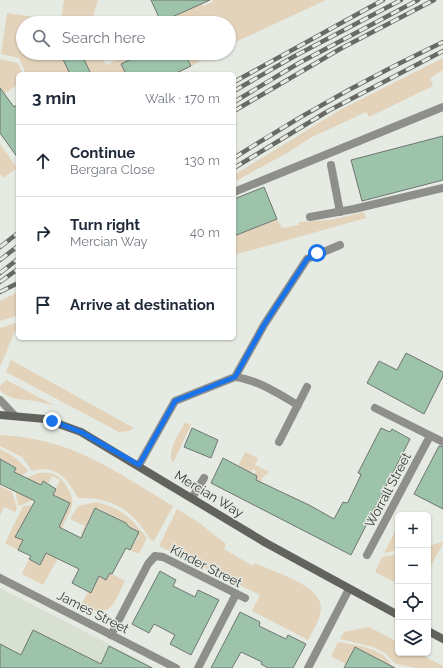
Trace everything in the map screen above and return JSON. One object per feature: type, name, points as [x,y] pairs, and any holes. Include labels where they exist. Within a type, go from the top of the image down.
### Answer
[{"type":"main road","name":"Mercian Way","points":[[0,415],[14,415],[65,425],[99,442],[266,543],[395,613]]},
{"type":"main road","points":[[431,633],[443,639]]},
{"type":"street","points":[[236,191],[443,107]]},
{"type":"street","points":[[331,165],[340,212]]},
{"type":"street","points":[[310,217],[340,212],[443,188]]},
{"type":"street","points":[[235,377],[264,325],[307,259],[340,245]]},
{"type":"street","points":[[139,465],[175,401],[235,377],[248,379],[262,385],[298,404]]},
{"type":"street","points":[[279,442],[307,387]]},
{"type":"street","points":[[0,400],[14,415]]},
{"type":"street","points":[[375,408],[443,442]]},
{"type":"street","name":"Worrall Street","points":[[367,555],[430,436]]},
{"type":"street","points":[[192,498],[204,478]]},
{"type":"street","name":"Kinder Street","points":[[111,635],[148,564],[155,556],[163,557],[245,598]]},
{"type":"street","name":"James Street","points":[[0,578],[176,668]]},
{"type":"street","points":[[308,668],[349,589]]},
{"type":"street","points":[[198,668],[236,594]]},
{"type":"shaded area","points":[[64,0],[98,0],[93,16],[62,16]]},
{"type":"shaded area","points":[[212,0],[326,0],[236,42],[236,16],[174,16],[201,3],[203,6],[213,2]]},
{"type":"shaded area","points":[[7,13],[27,16],[16,16],[16,57],[1,54]]},
{"type":"shaded area","points":[[443,58],[443,70],[430,78],[433,86],[369,117],[366,112],[310,138],[287,153],[236,181],[236,174],[340,110]]},
{"type":"shaded area","points":[[0,59],[18,63],[22,72],[16,72],[16,85],[0,97]]},
{"type":"shaded area","points":[[20,60],[104,60],[106,65],[116,60],[202,60],[181,72],[25,72]]},
{"type":"shaded area","points":[[0,144],[16,169],[3,178],[0,174]]},
{"type":"shaded area","points":[[364,212],[366,218],[236,254],[236,235],[277,219],[282,228],[299,225],[299,222],[330,220]]},
{"type":"shaded area","points":[[16,293],[16,316],[0,321],[0,301]]},
{"type":"shaded area","points":[[16,323],[16,329],[0,367],[0,328]]},
{"type":"shaded area","points":[[11,360],[134,428],[129,431],[119,432],[6,372]]},
{"type":"shaded area","points":[[6,380],[52,405],[36,401],[17,399],[4,394],[0,390],[0,386]]},
{"type":"shaded area","points":[[185,422],[191,425],[173,463],[171,458],[172,448]]},
{"type":"shaded area","points":[[0,435],[26,437],[49,442],[91,458],[173,506],[154,541],[150,539],[129,513],[120,507],[101,500],[78,498],[65,479],[54,471],[40,469],[32,471],[22,457],[0,446]]},
{"type":"shaded area","points":[[0,449],[13,456],[28,470],[8,485],[16,468],[0,459]]},
{"type":"shaded area","points":[[245,452],[258,458],[255,465],[269,472],[262,478],[260,485],[255,482],[257,476],[254,474],[256,471],[253,469],[239,497],[238,467]]},
{"type":"shaded area","points":[[37,473],[49,473],[59,477],[65,484],[70,492],[72,505],[59,534],[46,528],[66,512],[70,504],[53,495],[60,480],[52,476],[48,484],[43,481],[41,485],[31,480],[28,485],[22,482]]},
{"type":"shaded area","points":[[22,482],[17,492],[35,499],[19,506],[16,494],[17,489]]},
{"type":"shaded area","points":[[0,486],[12,492],[17,508],[15,512],[4,507],[0,516]]},
{"type":"shaded area","points":[[96,502],[120,511],[131,519],[147,538],[139,554],[130,550],[138,537],[126,523],[100,509],[95,508],[90,519],[89,538],[81,534],[85,526],[70,519],[78,506]]},
{"type":"shaded area","points":[[38,504],[31,524],[24,521],[15,536],[23,540],[18,550],[5,543],[23,506]]},
{"type":"shaded area","points":[[177,509],[198,522],[226,544],[224,549],[253,566],[255,563],[295,580],[314,593],[319,600],[321,612],[308,640],[252,611],[260,595],[159,546]]},
{"type":"shaded area","points":[[395,531],[395,551],[384,553]]},
{"type":"shaded area","points":[[443,542],[431,566],[431,548],[431,545]]},
{"type":"shaded area","points":[[46,553],[58,558],[43,585],[22,574],[29,559],[40,565]]},
{"type":"shaded area","points":[[395,555],[395,582],[375,572],[382,557]]},
{"type":"shaded area","points":[[110,573],[125,581],[114,604],[105,611],[91,609],[81,605],[88,592],[91,593],[99,576],[106,580]]},
{"type":"shaded area","points":[[0,588],[155,668],[0,668]]},
{"type":"shaded area","points":[[369,627],[395,640],[395,656],[424,656],[443,666],[443,668],[416,668],[396,664],[385,653],[373,647],[340,639],[344,632]]},
{"type":"shaded area","points":[[338,642],[369,648],[383,656],[392,667],[391,668],[355,647],[346,664],[331,656]]},
{"type":"building","points":[[151,0],[210,0],[174,16],[158,16]]},
{"type":"building","points":[[63,60],[84,60],[90,72],[69,72]]},
{"type":"building","points":[[129,60],[188,60],[191,66],[178,72],[125,72],[121,64]]},
{"type":"building","points":[[0,88],[14,107],[16,106],[16,155],[0,133]]},
{"type":"building","points":[[443,136],[443,180],[362,201],[351,160]]},
{"type":"building","points":[[264,187],[277,219],[236,235],[236,198]]},
{"type":"building","points":[[406,353],[443,372],[443,376],[424,414],[367,383],[379,361],[397,370]]},
{"type":"building","points":[[192,428],[218,440],[211,458],[184,447]]},
{"type":"building","points":[[381,428],[390,432],[392,429],[410,439],[351,555],[211,483],[223,458],[257,476],[256,480],[309,505],[334,519],[343,502],[348,502],[360,477],[361,474],[358,473]]},
{"type":"building","points":[[439,446],[443,447],[443,509],[414,494]]},
{"type":"building","points":[[0,459],[16,468],[14,472],[41,485],[43,481],[56,489],[53,495],[70,503],[59,527],[81,538],[95,508],[126,523],[129,527],[139,532],[130,550],[126,548],[112,574],[110,573],[106,580],[99,576],[91,593],[72,583],[79,569],[46,553],[40,565],[29,559],[31,556],[18,550],[23,540],[15,537],[35,501],[0,484]]},
{"type":"building","points":[[160,571],[176,580],[173,586],[195,597],[198,590],[219,600],[191,655],[170,644],[175,635],[154,624],[149,633],[132,624]]},
{"type":"building","points":[[240,612],[260,622],[259,626],[286,639],[288,635],[306,644],[293,668],[268,668],[261,664],[262,662],[241,652],[232,668],[211,668]]},
{"type":"building","points":[[33,630],[101,664],[109,646],[152,668],[0,668],[0,644],[21,655]]},
{"type":"building","points":[[355,647],[395,668],[344,668]]},
{"type":"railway","points":[[236,81],[383,0]]},
{"type":"railway","points":[[236,90],[293,57],[401,0]]},
{"type":"railway","points":[[236,101],[299,63],[418,0]]},
{"type":"railway","points":[[236,110],[340,49],[434,0]]},
{"type":"railway","points":[[236,157],[389,68],[443,42]]},
{"type":"railway","points":[[236,167],[328,111],[443,51]]},
{"type":"railway","points":[[0,247],[16,235]]},
{"type":"railway","points":[[0,260],[16,248]]},
{"type":"railway","points":[[0,273],[16,261]]},
{"type":"railway","points":[[0,282],[16,270]]},
{"type":"railway","points":[[0,292],[16,284]]},
{"type":"route","points":[[52,421],[81,432],[139,465],[175,401],[235,377],[264,325],[307,259],[317,253]]}]
